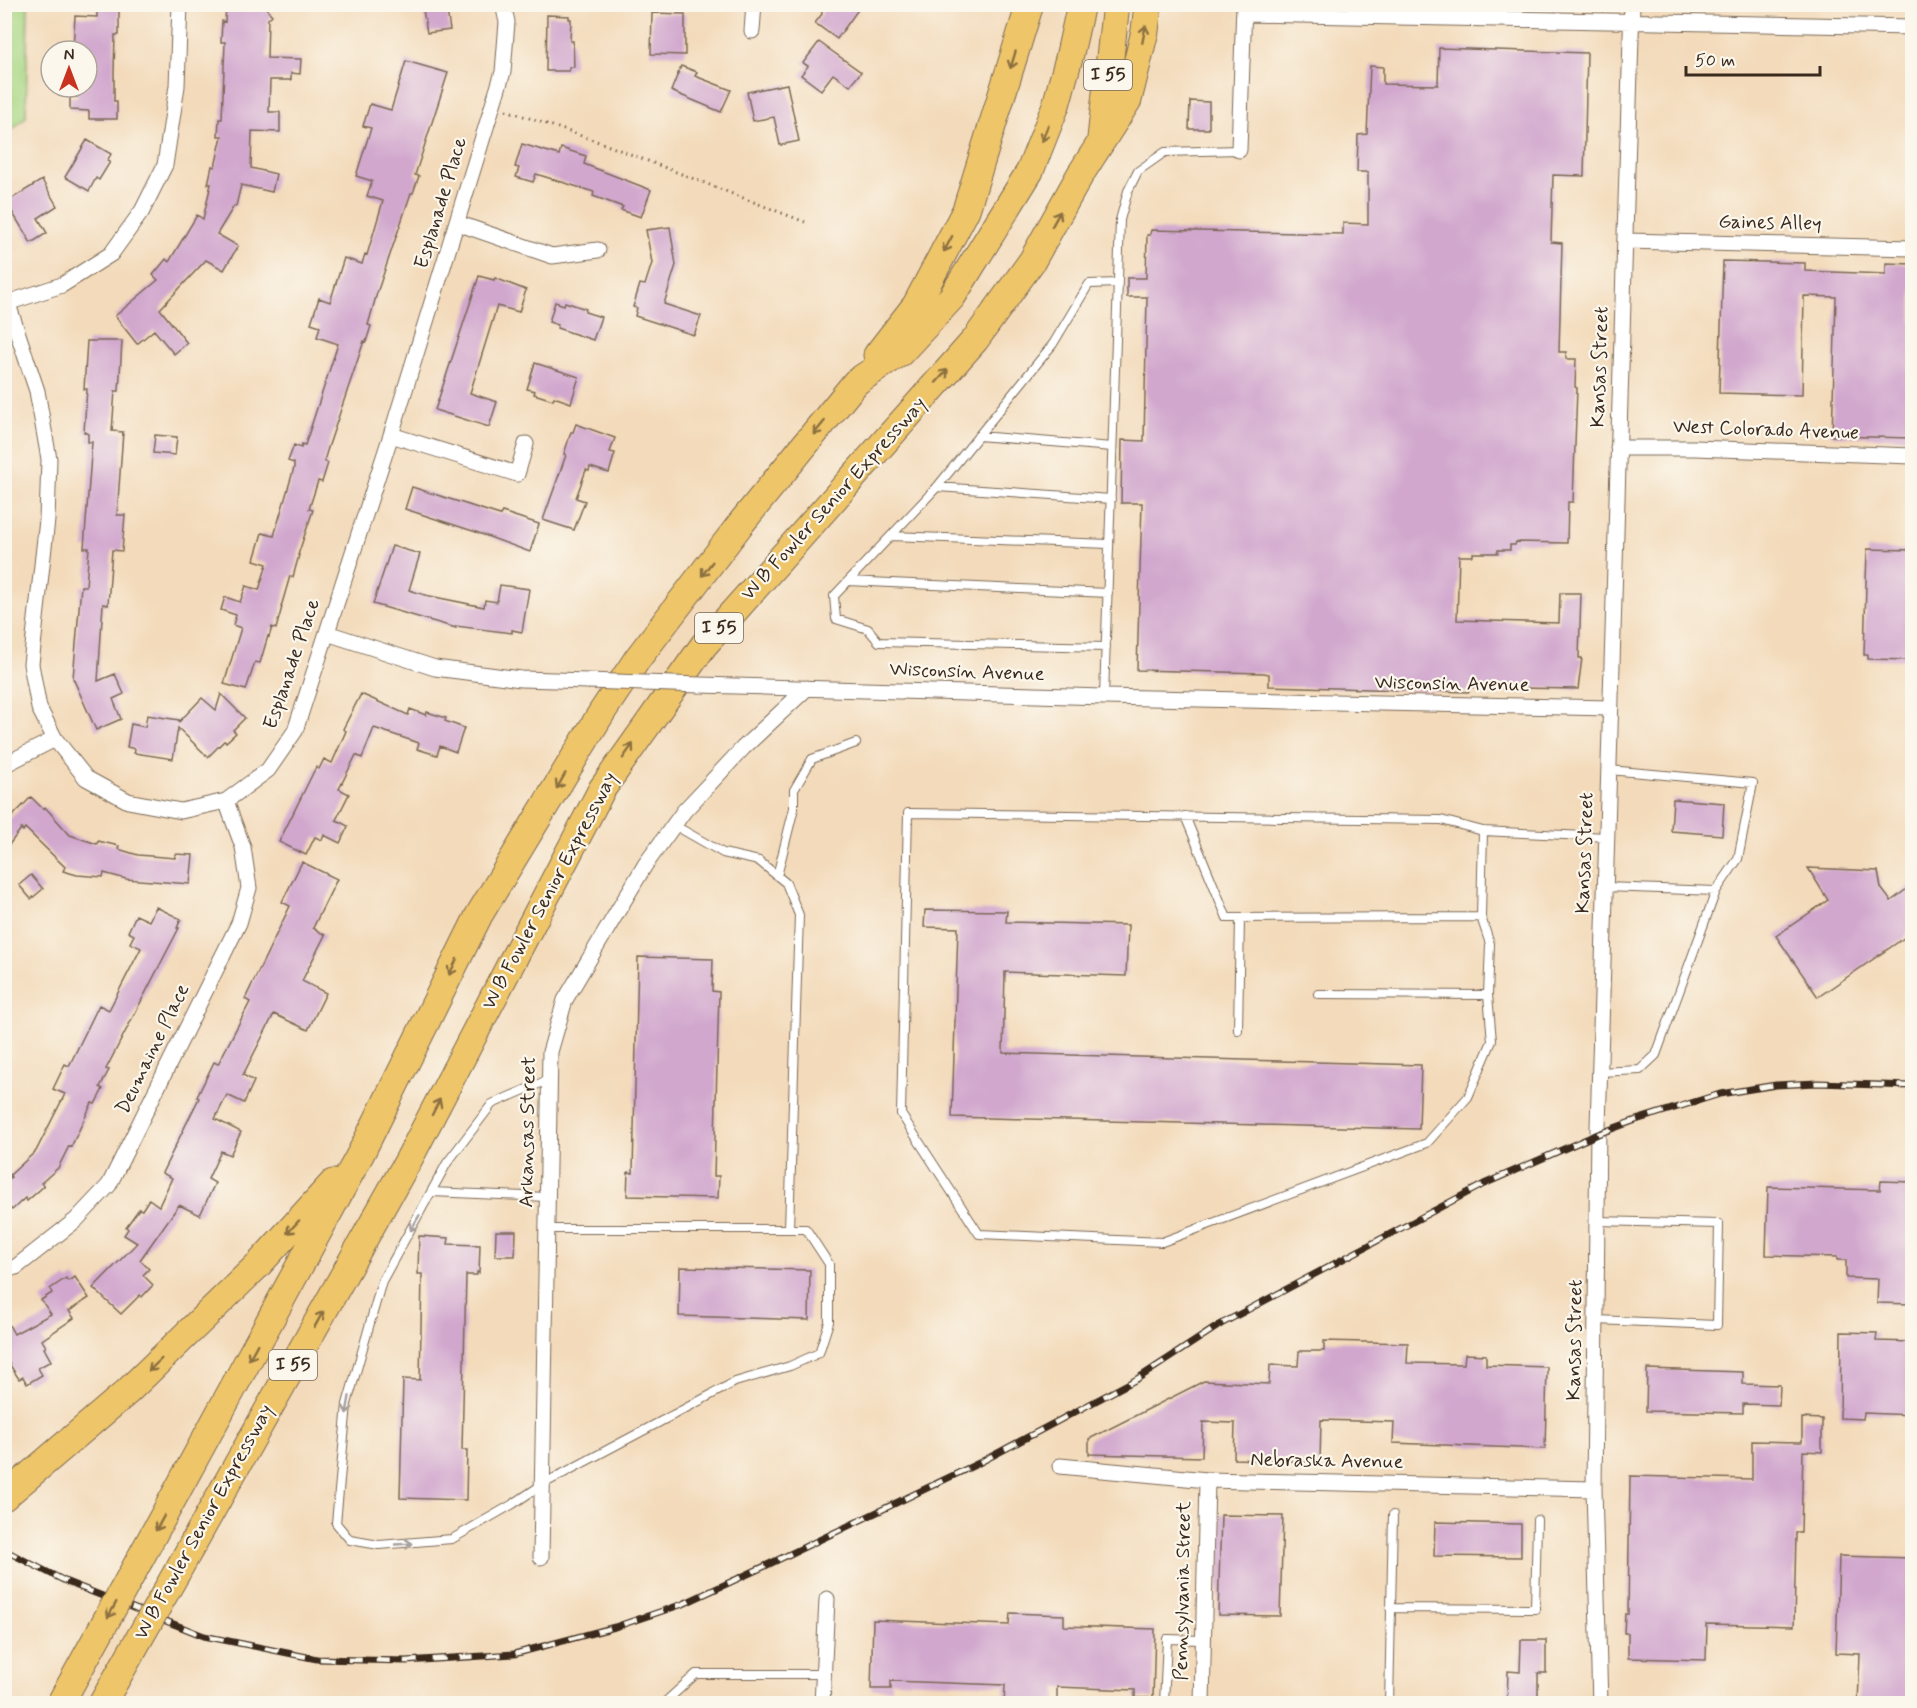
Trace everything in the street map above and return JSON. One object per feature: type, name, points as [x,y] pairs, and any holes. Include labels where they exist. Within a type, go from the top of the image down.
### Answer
[{"type":"highway","points":[[856,382],[916,305],[966,210],[1030,4]]},
{"type":"highway","name":"W B Fowler Senior Expressway","points":[[60,1704],[361,1153],[479,915],[602,712],[638,658],[742,522],[856,382],[900,353],[952,297],[1030,171],[1056,105],[1081,4]]},
{"type":"highway","name":"W B Fowler Senior Expressway","points":[[102,1704],[409,1159],[602,789],[704,645],[975,340],[1032,261],[1080,175],[1100,145],[1116,4]]},
{"type":"highway","points":[[1100,145],[1128,100],[1145,31],[1148,4]]},
{"type":"highway","points":[[7,1495],[144,1376],[260,1263],[361,1153]]},
{"type":"street","points":[[6,304],[62,285],[111,254],[142,211],[165,165],[177,86],[180,4]]},
{"type":"street","name":"Esplanade Place","points":[[6,304],[37,391],[49,459],[47,520],[31,664],[39,708],[55,739],[86,778],[129,801],[181,811],[226,801],[268,770],[296,731],[391,435],[503,72],[507,22],[503,4]]},
{"type":"street","points":[[752,31],[754,4]]},
{"type":"street","name":"Kansas Street","points":[[1600,1704],[1594,1489],[1599,1072],[1632,4]]},
{"type":"street","points":[[1239,150],[1244,9],[1632,23],[1912,27]]},
{"type":"street","points":[[457,223],[552,256],[598,250]]},
{"type":"street","name":"Gaines Alley","points":[[1626,241],[1912,248]]},
{"type":"street","points":[[391,435],[517,474],[526,444]]},
{"type":"street","name":"West Colorado Avenue","points":[[1618,448],[1695,448],[1912,456]]},
{"type":"street","name":"Wisconsin Avenue","points":[[327,633],[435,668],[521,679],[1104,698],[1611,708]]},
{"type":"street","name":"Arkansas Street","points":[[541,1557],[550,1052],[565,1000],[645,865],[684,811],[743,748],[807,688]]},
{"type":"street","points":[[4,765],[55,739]]},
{"type":"street","name":"Deumaine Place","points":[[4,1270],[16,1267],[76,1220],[109,1185],[239,922],[249,888],[243,847],[226,801]]},
{"type":"street","name":"Nebraska Avenue","points":[[1060,1466],[1207,1480],[1594,1489]]},
{"type":"street","name":"Pennsylvania Street","points":[[1202,1704],[1207,1480]]},
{"type":"street","points":[[822,1704],[826,1599]]},
{"type":"lane","points":[[1104,698],[1120,220],[1128,190],[1138,171],[1165,152],[1239,150]]},
{"type":"lane","points":[[1106,647],[879,642],[868,629],[836,620],[834,596],[937,487],[1053,344],[1089,284],[1118,283]]},
{"type":"lane","points":[[978,436],[1112,447]]},
{"type":"lane","points":[[937,487],[1111,499]]},
{"type":"lane","points":[[891,536],[1109,544]]},
{"type":"lane","points":[[848,581],[1108,593]]},
{"type":"lane","points":[[777,876],[794,808],[795,790],[812,759],[856,743]]},
{"type":"lane","points":[[1599,1072],[1640,1070],[1656,1055],[1716,891],[1738,859],[1753,783],[1609,770]]},
{"type":"lane","points":[[1483,831],[1481,917],[1490,944],[1488,995],[1492,1041],[1468,1096],[1427,1143],[1162,1242],[980,1234],[901,1114],[908,813],[1441,820],[1483,831],[1607,837]]},
{"type":"lane","points":[[1185,816],[1227,918],[1481,917]]},
{"type":"lane","points":[[674,825],[723,852],[759,861],[786,883],[799,915],[789,1229]]},
{"type":"lane","points":[[1605,887],[1716,891]]},
{"type":"lane","points":[[1238,1030],[1240,918]]},
{"type":"lane","points":[[1318,994],[1488,995]]},
{"type":"lane","points":[[547,1228],[806,1229],[830,1264],[830,1322],[819,1353],[790,1366],[735,1382],[543,1484],[452,1539],[379,1545],[350,1540],[336,1523],[347,1404],[382,1281],[447,1163],[492,1104],[550,1079]]},
{"type":"lane","points":[[432,1192],[547,1197]]},
{"type":"lane","points":[[1596,1320],[1717,1325],[1719,1224],[1597,1221]]},
{"type":"lane","points":[[1389,1704],[1393,1515]]},
{"type":"lane","points":[[1390,1608],[1535,1609],[1537,1520]]},
{"type":"lane","points":[[1164,1704],[1167,1639],[1203,1640]]},
{"type":"lane","points":[[663,1704],[696,1674],[823,1674]]},
{"type":"path","points":[[493,106],[599,142],[805,222]]},
{"type":"green space","points":[[5,4],[28,5],[26,117],[5,136]]},
{"type":"building","points":[[97,4],[119,4],[119,35],[115,35],[114,72],[114,101],[117,101],[117,119],[89,119],[89,111],[70,110],[70,99],[99,99],[99,39],[74,39],[75,16],[97,17]]},
{"type":"building","points":[[226,4],[268,5],[268,11],[272,15],[268,19],[267,58],[301,59],[300,74],[291,73],[291,80],[270,80],[269,112],[280,112],[280,132],[252,131],[251,168],[276,174],[272,192],[241,185],[236,206],[217,234],[238,246],[224,270],[206,260],[160,309],[187,343],[174,354],[154,330],[137,344],[115,316],[158,280],[153,275],[166,259],[169,262],[197,215],[203,219],[211,184],[208,184],[212,166],[215,167],[222,136],[218,136],[219,119],[222,119],[225,42],[221,42],[222,21],[225,22]]},
{"type":"building","points":[[422,4],[446,4],[450,30],[427,33]]},
{"type":"building","points":[[828,4],[862,4],[837,39],[815,23],[822,14],[821,8],[826,8]]},
{"type":"building","points":[[652,13],[685,14],[685,55],[651,54]]},
{"type":"building","points":[[547,15],[569,16],[571,19],[570,41],[573,41],[574,67],[569,67],[569,71],[546,71]]},
{"type":"building","points":[[819,42],[861,72],[850,86],[833,74],[821,90],[801,75],[808,66],[803,63]]},
{"type":"building","points":[[1439,48],[1587,53],[1584,176],[1553,175],[1551,242],[1562,243],[1559,352],[1566,352],[1566,359],[1576,359],[1573,502],[1568,502],[1567,543],[1516,542],[1515,545],[1510,545],[1510,550],[1498,550],[1498,553],[1473,553],[1473,556],[1459,556],[1457,620],[1559,623],[1560,593],[1581,593],[1579,658],[1582,658],[1578,689],[1469,687],[1469,692],[1269,686],[1269,674],[1264,673],[1137,670],[1142,503],[1121,503],[1122,440],[1144,441],[1147,297],[1127,297],[1127,278],[1146,278],[1147,235],[1150,235],[1151,230],[1343,234],[1343,223],[1368,224],[1368,172],[1357,172],[1358,135],[1367,134],[1370,66],[1383,67],[1383,84],[1438,85]]},
{"type":"building","points":[[406,61],[448,73],[415,175],[419,176],[377,293],[366,342],[364,341],[327,451],[324,461],[328,463],[322,482],[318,481],[309,509],[313,510],[293,577],[290,576],[276,629],[272,627],[260,663],[255,662],[246,690],[224,684],[241,628],[233,625],[236,615],[221,610],[225,597],[240,602],[246,586],[259,590],[267,564],[254,560],[262,533],[274,536],[294,468],[294,463],[288,461],[294,445],[301,448],[302,444],[305,445],[338,344],[317,337],[320,326],[311,323],[319,298],[330,302],[344,258],[362,264],[365,254],[367,255],[383,201],[367,196],[372,181],[356,176],[371,128],[363,126],[370,104],[391,110]]},
{"type":"building","points":[[681,66],[697,72],[695,76],[731,90],[721,112],[671,91]]},
{"type":"building","points":[[787,84],[799,141],[780,145],[774,117],[753,121],[747,92]]},
{"type":"building","points":[[1190,101],[1209,102],[1209,129],[1189,129]]},
{"type":"building","points":[[87,140],[111,154],[107,161],[110,162],[99,180],[96,178],[89,191],[65,177]]},
{"type":"building","points":[[522,144],[559,155],[561,148],[586,156],[584,164],[651,190],[641,217],[621,210],[623,207],[593,196],[594,192],[536,174],[533,182],[516,177],[519,168],[515,167]]},
{"type":"building","points":[[42,180],[57,206],[38,218],[47,233],[31,243],[6,202]]},
{"type":"building","points":[[670,227],[676,265],[664,304],[701,316],[694,335],[635,316],[637,308],[633,307],[640,284],[645,285],[652,263],[646,230]]},
{"type":"building","points":[[1723,261],[1805,263],[1805,271],[1886,274],[1886,263],[1912,264],[1912,438],[1832,436],[1836,297],[1804,296],[1802,395],[1719,393]]},
{"type":"building","points":[[479,276],[494,280],[495,278],[526,290],[519,312],[497,306],[470,393],[497,402],[489,427],[435,410]]},
{"type":"building","points":[[555,302],[564,305],[565,302],[601,317],[593,340],[557,328],[558,325],[549,322]]},
{"type":"building","points":[[87,341],[122,341],[119,391],[115,391],[112,431],[123,432],[117,515],[125,515],[122,551],[112,550],[108,605],[103,604],[98,681],[115,674],[124,694],[113,699],[121,719],[96,730],[73,678],[81,586],[86,586],[89,548],[84,548],[92,442],[88,442],[88,434],[84,432]]},
{"type":"building","points":[[535,363],[579,377],[571,403],[554,397],[553,400],[534,394],[535,391],[527,389]]},
{"type":"building","points":[[576,424],[615,438],[610,452],[615,453],[609,473],[590,467],[589,471],[586,470],[576,498],[585,501],[574,530],[543,520],[566,455],[564,454],[571,432]]},
{"type":"building","points":[[155,435],[177,437],[175,455],[153,453]]},
{"type":"building","points":[[412,487],[500,515],[502,512],[539,524],[530,552],[405,509]]},
{"type":"building","points":[[392,546],[420,554],[409,590],[484,607],[485,600],[497,602],[500,585],[529,589],[522,632],[512,630],[512,633],[456,626],[456,628],[373,604]]},
{"type":"building","points":[[1867,549],[1912,550],[1912,660],[1868,659],[1868,655],[1864,655]]},
{"type":"building","points":[[221,694],[245,718],[233,730],[236,733],[208,757],[178,728],[173,759],[134,753],[135,749],[127,747],[131,724],[145,727],[147,715],[179,720],[179,722],[202,698],[216,710]]},
{"type":"building","points":[[361,694],[408,715],[410,709],[426,715],[427,712],[446,718],[445,721],[464,728],[456,752],[440,746],[437,755],[417,749],[419,743],[374,728],[362,758],[356,755],[339,789],[349,794],[336,820],[348,826],[340,843],[324,835],[322,840],[315,837],[306,855],[279,842],[316,767],[319,769],[324,759],[332,763],[346,731],[343,729]]},
{"type":"building","points":[[31,797],[43,809],[45,807],[70,835],[97,844],[98,841],[119,846],[118,849],[138,855],[175,858],[175,854],[193,855],[190,884],[126,879],[104,873],[103,877],[77,875],[63,871],[65,867],[25,828],[23,831],[21,829],[5,850],[5,824]]},
{"type":"building","points":[[1673,799],[1724,803],[1722,835],[1671,831]]},
{"type":"building","points":[[302,862],[337,879],[313,928],[325,935],[302,981],[326,993],[308,1030],[274,1014],[243,1075],[254,1081],[244,1103],[227,1095],[215,1119],[241,1132],[230,1155],[221,1151],[208,1179],[215,1183],[200,1215],[179,1205],[140,1260],[149,1269],[143,1275],[153,1285],[121,1314],[93,1288],[137,1243],[124,1235],[128,1229],[126,1227],[139,1209],[142,1210],[149,1199],[159,1206],[172,1178],[162,1173],[214,1062],[218,1064],[250,1002],[245,999],[290,906],[282,902]]},
{"type":"building","points":[[1808,868],[1878,871],[1881,888],[1891,901],[1912,885],[1912,926],[1904,938],[1818,997],[1776,936],[1828,900]]},
{"type":"building","points":[[31,875],[43,889],[31,899],[19,885]]},
{"type":"building","points":[[156,907],[181,919],[177,928],[179,928],[106,1069],[109,1070],[100,1087],[103,1089],[95,1104],[92,1103],[58,1168],[41,1183],[44,1186],[12,1210],[4,1201],[4,1183],[36,1151],[65,1094],[53,1089],[65,1064],[69,1066],[99,1005],[109,1010],[141,948],[130,943],[134,935],[128,932],[136,915],[149,921]]},
{"type":"building","points":[[925,910],[1007,911],[1006,922],[1128,925],[1126,976],[1005,972],[1003,1053],[1421,1065],[1419,1129],[952,1117],[958,928],[924,927]]},
{"type":"building","points":[[638,957],[713,959],[712,991],[719,992],[714,1176],[719,1176],[718,1198],[627,1196],[628,1172],[633,1173]]},
{"type":"building","points":[[1881,1181],[1912,1182],[1912,1304],[1877,1303],[1878,1279],[1846,1278],[1846,1260],[1837,1260],[1837,1257],[1766,1255],[1768,1187],[1880,1190]]},
{"type":"building","points":[[496,1231],[516,1231],[515,1256],[495,1256]]},
{"type":"building","points":[[419,1236],[449,1238],[448,1244],[480,1245],[479,1273],[466,1275],[462,1450],[467,1450],[466,1500],[400,1498],[403,1379],[420,1380],[422,1274],[418,1274]]},
{"type":"building","points":[[680,1267],[810,1270],[809,1320],[679,1316]]},
{"type":"building","points":[[75,1277],[89,1298],[69,1311],[74,1318],[42,1340],[51,1361],[38,1368],[42,1375],[27,1384],[23,1377],[19,1379],[4,1356],[4,1316],[14,1334],[51,1314],[41,1300],[52,1293],[50,1289],[66,1278],[68,1281]]},
{"type":"building","points":[[1841,1332],[1877,1333],[1876,1341],[1912,1342],[1912,1415],[1864,1413],[1863,1419],[1840,1418]]},
{"type":"building","points":[[1324,1341],[1408,1343],[1407,1363],[1464,1364],[1465,1354],[1486,1355],[1486,1365],[1547,1367],[1545,1449],[1393,1443],[1394,1422],[1321,1420],[1320,1462],[1234,1459],[1235,1423],[1203,1422],[1202,1457],[1089,1454],[1089,1439],[1204,1381],[1269,1384],[1270,1365],[1298,1366],[1299,1351],[1324,1351]]},
{"type":"building","points":[[1647,1369],[1743,1372],[1743,1384],[1780,1385],[1779,1405],[1743,1404],[1743,1413],[1646,1411]]},
{"type":"building","points":[[1802,1418],[1822,1419],[1822,1452],[1803,1451],[1801,1532],[1796,1532],[1794,1626],[1707,1624],[1706,1660],[1628,1658],[1628,1633],[1624,1633],[1625,1614],[1628,1614],[1630,1476],[1752,1479],[1752,1441],[1802,1442]]},
{"type":"building","points":[[1221,1515],[1283,1516],[1280,1616],[1218,1615]]},
{"type":"building","points":[[1435,1522],[1521,1524],[1521,1557],[1434,1556]]},
{"type":"building","points":[[1839,1556],[1912,1558],[1912,1704],[1858,1704],[1860,1654],[1836,1653]]},
{"type":"building","points":[[1010,1613],[1064,1615],[1064,1626],[1155,1629],[1153,1698],[1135,1698],[1135,1690],[1057,1687],[1057,1704],[1004,1704],[1005,1685],[891,1681],[891,1689],[871,1689],[873,1620],[1009,1625]]},
{"type":"building","points":[[1521,1640],[1546,1640],[1546,1673],[1538,1673],[1538,1704],[1507,1704],[1508,1671],[1520,1672]]},
{"type":"railway","points":[[4,1550],[67,1582],[204,1636],[317,1659],[406,1661],[514,1654],[615,1627],[683,1604],[763,1567],[979,1463],[1137,1379],[1221,1324],[1484,1184],[1598,1134],[1720,1094],[1776,1085],[1817,1083],[1912,1086]]}]
